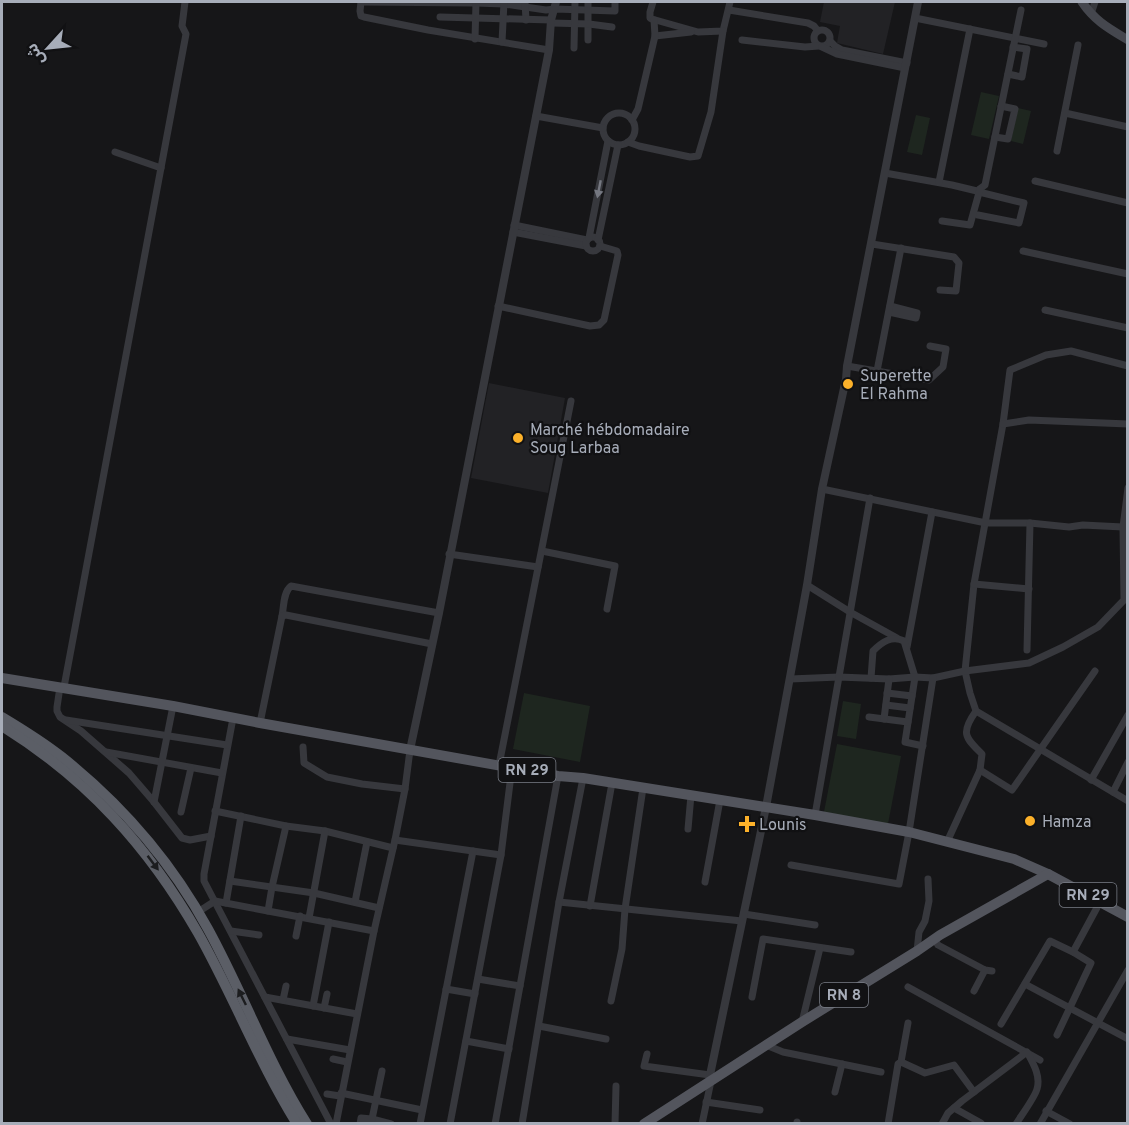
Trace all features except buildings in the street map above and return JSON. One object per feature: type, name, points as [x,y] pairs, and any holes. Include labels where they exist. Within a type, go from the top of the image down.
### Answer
[{"type":"highway","points":[[2,717],[61,756],[90,781],[118,808],[162,859],[207,928],[283,1083],[307,1124]]},
{"type":"highway","points":[[2,726],[85,788],[112,815],[154,864],[199,935],[265,1067],[297,1124]]},
{"type":"main road","points":[[1082,2],[1090,15],[1108,29],[1128,40]]},
{"type":"main road","name":"RN 29","points":[[2,678],[173,706],[558,776],[815,814],[909,832],[1014,859],[1048,874],[1128,917]]},
{"type":"main road","name":"RN 8","points":[[644,1124],[710,1078],[934,939],[1048,874]]},
{"type":"street","points":[[184,2],[182,26],[186,34],[57,711],[63,719],[81,731],[129,773],[182,838],[190,840],[211,836]]},
{"type":"street","points":[[549,50],[474,39],[361,16],[361,2],[504,3],[524,4],[546,10],[555,5],[575,10],[587,5],[615,11],[615,2]]},
{"type":"street","points":[[474,39],[476,2]]},
{"type":"street","points":[[574,48],[575,2]]},
{"type":"street","points":[[653,2],[650,18],[698,32]]},
{"type":"street","points":[[628,142],[690,157],[698,156],[711,112],[723,31],[730,2]]},
{"type":"street","points":[[702,1124],[766,807],[807,585],[822,489],[846,379],[918,2]]},
{"type":"street","points":[[1090,15],[1095,2]]},
{"type":"street","points":[[502,42],[504,3]]},
{"type":"street","points":[[524,4],[526,20]]},
{"type":"street","points":[[336,1124],[405,789],[410,750],[549,50],[555,5]]},
{"type":"street","points":[[587,5],[588,40]]},
{"type":"street","points":[[729,10],[808,23],[818,31]]},
{"type":"street","points":[[942,221],[970,225],[980,190],[985,185],[1021,10]]},
{"type":"street","points":[[440,17],[526,20],[612,27]]},
{"type":"street","points":[[915,18],[1044,44]]},
{"type":"street","points":[[632,120],[623,114],[613,114],[607,118],[603,128],[608,141],[618,145],[628,142],[633,137],[632,120],[638,109],[655,36],[654,20]]},
{"type":"street","points":[[939,183],[970,29]]},
{"type":"street","points":[[742,40],[805,47],[827,45],[831,36],[823,30],[818,31]]},
{"type":"street","points":[[655,36],[723,31]]},
{"type":"street","points":[[818,31],[814,38],[815,43],[837,54],[906,66]]},
{"type":"street","points":[[830,41],[842,51],[906,66]]},
{"type":"street","points":[[1057,152],[1078,45]]},
{"type":"street","points":[[1008,74],[1022,77],[1027,50],[1013,47]]},
{"type":"street","points":[[995,136],[1008,139],[1015,109],[1001,106]]},
{"type":"street","points":[[1065,113],[1128,127]]},
{"type":"street","points":[[536,116],[603,128]]},
{"type":"street","points":[[608,141],[587,242],[587,249],[593,251],[596,251],[599,243],[618,145]]},
{"type":"street","points":[[115,153],[161,168]]},
{"type":"street","points":[[885,173],[980,190],[1024,203],[1019,223],[978,215]]},
{"type":"street","points":[[1035,181],[1128,203]]},
{"type":"street","points":[[498,306],[590,326],[599,325],[604,320],[618,255],[615,249],[599,243],[595,238],[587,242],[514,228]]},
{"type":"street","points":[[872,244],[954,257],[959,263],[956,291],[940,290]]},
{"type":"street","points":[[877,371],[901,248]]},
{"type":"street","points":[[1023,251],[1128,274]]},
{"type":"street","points":[[1045,310],[1128,328]]},
{"type":"street","points":[[847,366],[929,380],[943,367],[946,349],[930,346]]},
{"type":"street","points":[[1128,366],[1071,351],[1046,355],[1010,370],[1004,424],[974,584],[966,671],[976,711],[1128,801]]},
{"type":"street","points":[[499,765],[570,401]]},
{"type":"street","points":[[1004,424],[1029,420],[1128,424]]},
{"type":"street","points":[[790,679],[933,678],[966,671],[1029,663],[1063,647],[1098,627],[1124,600],[1123,527],[1128,488]]},
{"type":"street","points":[[822,489],[986,523],[1123,527]]},
{"type":"street","points":[[815,814],[870,498]]},
{"type":"street","points":[[907,647],[932,512]]},
{"type":"street","points":[[1028,650],[1030,523]]},
{"type":"street","points":[[542,552],[615,566],[607,609]]},
{"type":"street","points":[[449,554],[538,567]]},
{"type":"street","points":[[974,584],[1029,589]]},
{"type":"street","points":[[807,585],[850,612],[904,641],[915,677],[904,742],[922,746]]},
{"type":"street","points":[[260,723],[289,587],[439,612]]},
{"type":"street","points":[[282,616],[432,644]]},
{"type":"street","points":[[871,678],[873,651],[883,641],[897,638]]},
{"type":"street","points":[[980,770],[1012,790],[1095,671]]},
{"type":"street","points":[[791,865],[899,884],[933,678]]},
{"type":"street","points":[[884,718],[889,679]]},
{"type":"street","points":[[887,693],[912,696]]},
{"type":"street","points":[[886,705],[910,708]]},
{"type":"street","points":[[154,802],[173,706]]},
{"type":"street","points":[[947,842],[980,770],[982,754],[971,744],[966,734],[967,723],[976,711]]},
{"type":"street","points":[[1091,780],[1128,716]]},
{"type":"street","points":[[869,717],[908,722]]},
{"type":"street","points":[[233,718],[204,879],[331,1124]]},
{"type":"street","points":[[63,719],[227,745]]},
{"type":"street","points":[[303,747],[304,764],[327,777],[405,789]]},
{"type":"street","points":[[105,752],[222,773]]},
{"type":"street","points":[[1113,792],[1128,762]]},
{"type":"street","points":[[450,1124],[501,855],[512,767]]},
{"type":"street","points":[[181,812],[191,768]]},
{"type":"street","points":[[495,1124],[558,776]]},
{"type":"street","points":[[522,1124],[559,902],[583,778]]},
{"type":"street","points":[[590,906],[612,783]]},
{"type":"street","points":[[611,1001],[622,949],[625,909],[643,788]]},
{"type":"street","points":[[688,829],[691,795]]},
{"type":"street","points":[[705,882],[720,800]]},
{"type":"street","points":[[215,811],[286,826],[325,831],[367,842],[501,855]]},
{"type":"street","points":[[226,903],[241,816]]},
{"type":"street","points":[[268,911],[286,826]]},
{"type":"street","points":[[309,918],[325,831]]},
{"type":"street","points":[[355,902],[367,842]]},
{"type":"street","points":[[420,1124],[472,851]]},
{"type":"street","points":[[917,951],[920,932],[926,921],[929,901],[928,879]]},
{"type":"street","points":[[230,881],[314,893],[379,908]]},
{"type":"street","points":[[198,912],[215,902],[226,903],[374,931]]},
{"type":"street","points":[[559,902],[815,925]]},
{"type":"street","points":[[1073,952],[1100,902]]},
{"type":"street","points":[[296,936],[300,916]]},
{"type":"street","points":[[313,1006],[329,922]]},
{"type":"street","points":[[231,931],[259,935]]},
{"type":"street","points":[[752,997],[763,939],[851,952]]},
{"type":"street","points":[[934,939],[938,945],[988,970],[974,991]]},
{"type":"street","points":[[1001,1024],[1050,941],[1091,963],[1057,1035]]},
{"type":"street","points":[[802,1022],[820,948]]},
{"type":"street","points":[[1040,1124],[1127,972]]},
{"type":"street","points":[[478,979],[520,986]]},
{"type":"street","points":[[1024,984],[1128,1039]]},
{"type":"street","points":[[283,1000],[286,986]]},
{"type":"street","points":[[908,987],[1040,1060]]},
{"type":"street","points":[[446,989],[475,994]]},
{"type":"street","points":[[324,1008],[327,994]]},
{"type":"street","points":[[265,997],[357,1014]]},
{"type":"street","points":[[888,1124],[898,1064],[901,1062],[908,1023]]},
{"type":"street","points":[[539,1026],[606,1039]]},
{"type":"street","points":[[287,1039],[350,1050]]},
{"type":"street","points":[[466,1041],[509,1049]]},
{"type":"street","points":[[766,1045],[783,1052],[881,1072]]},
{"type":"street","points":[[942,1124],[948,1113],[1027,1052]]},
{"type":"street","points":[[1016,1124],[1037,1090],[1035,1066],[1027,1052]]},
{"type":"street","points":[[647,1053],[644,1066],[710,1078]]},
{"type":"street","points":[[333,1059],[347,1062]]},
{"type":"street","points":[[901,1062],[925,1073],[954,1065],[974,1092]]},
{"type":"street","points":[[835,1092],[842,1064]]},
{"type":"street","points":[[372,1119],[382,1071]]},
{"type":"street","points":[[615,1124],[616,1086]]},
{"type":"street","points":[[327,1094],[375,1100],[422,1110]]},
{"type":"street","points":[[706,1102],[760,1110]]},
{"type":"street","points":[[954,1108],[981,1123]]},
{"type":"street","points":[[1046,1111],[1070,1124]]},
{"type":"street","points":[[360,1124],[361,1118],[392,1124]]},
{"type":"shaded area","points":[[824,2],[895,2],[883,54],[837,43],[840,26],[820,22]]},
{"type":"shaded area","points":[[981,92],[999,96],[989,139],[971,135]]},
{"type":"shaded area","points":[[1018,108],[1031,111],[1023,144],[1011,141]]},
{"type":"shaded area","points":[[916,115],[930,118],[922,155],[907,152]]},
{"type":"shaded area","name":"Marché hébdomadaire Soug Larbaa","points":[[489,383],[565,398],[548,493],[471,478]]},
{"type":"shaded area","points":[[524,693],[590,706],[580,762],[513,749]]},
{"type":"shaded area","points":[[843,701],[861,704],[856,739],[837,736]]},
{"type":"shaded area","points":[[837,744],[901,756],[888,824],[824,812]]},
{"type":"place","name":"Superette El Rahma","points":[[848,384]]},
{"type":"place","name":"Marché hébdomadaire Soug Larbaa","points":[[518,438]]},
{"type":"place","name":"Hamza","points":[[1030,821]]},
{"type":"place","name":"Lounis","points":[[747,824]]}]
